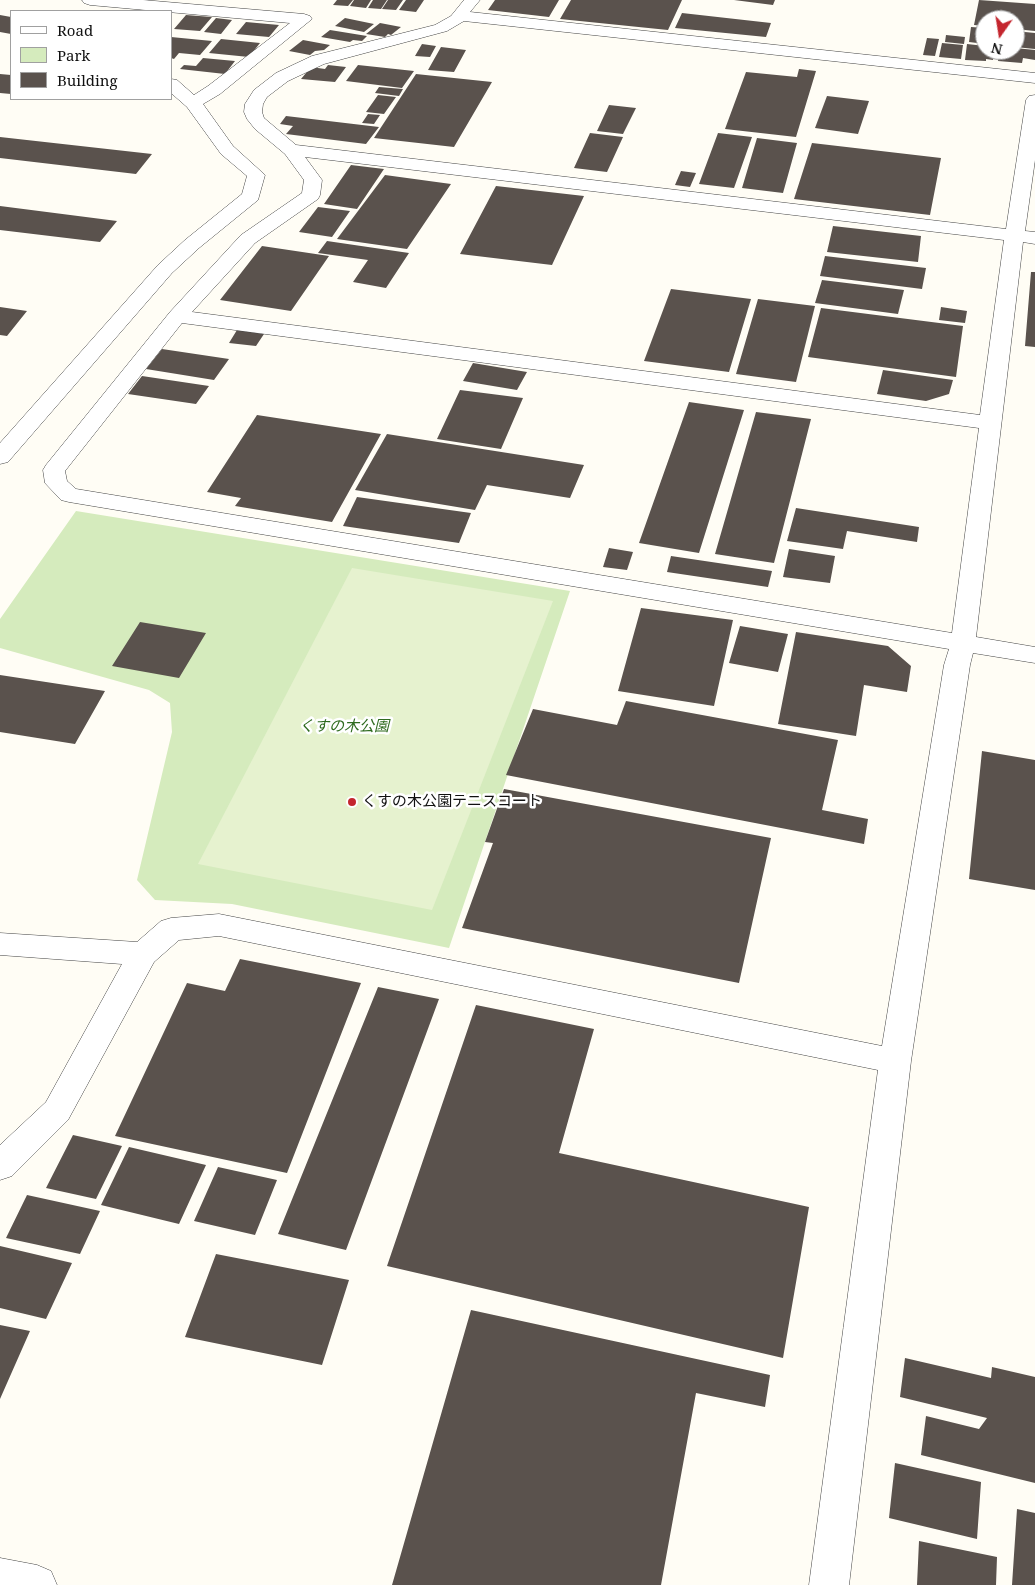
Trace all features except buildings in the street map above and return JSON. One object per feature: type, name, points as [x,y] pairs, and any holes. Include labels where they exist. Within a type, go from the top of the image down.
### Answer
[{"type":"street","points":[[90,0],[165,9],[304,19],[214,90],[193,103]]},
{"type":"street","points":[[472,0],[459,16],[441,28],[318,60],[282,77],[260,94],[254,104],[253,112],[256,119],[260,125],[291,150],[313,180],[311,195],[248,240],[176,316],[54,470],[56,483],[69,495],[1035,655]]},
{"type":"street","points":[[459,16],[1035,78]]},
{"type":"street","points":[[0,458],[165,270],[192,244],[251,196],[256,176],[227,150],[193,103],[172,85]]},
{"type":"street","points":[[829,1585],[895,1061],[957,665],[963,644],[1010,265],[1025,237],[1035,100]]},
{"type":"street","points":[[291,150],[1025,237]]},
{"type":"street","points":[[176,316],[990,423]]},
{"type":"street","points":[[0,1166],[57,1111],[143,954],[171,929],[219,925],[895,1061]]},
{"type":"street","points":[[0,944],[143,954]]},
{"type":"street","points":[[0,1578],[37,1585]]},
{"type":"green space","name":"くすの木公園","points":[[76,511],[570,591],[449,948],[232,904],[155,900],[137,880],[172,732],[170,703],[149,690],[0,648],[0,619]]},
{"type":"green space","points":[[352,568],[553,601],[432,910],[198,864]]},
{"type":"place","name":"くすの木公園テニスコート","points":[[352,802]]}]
